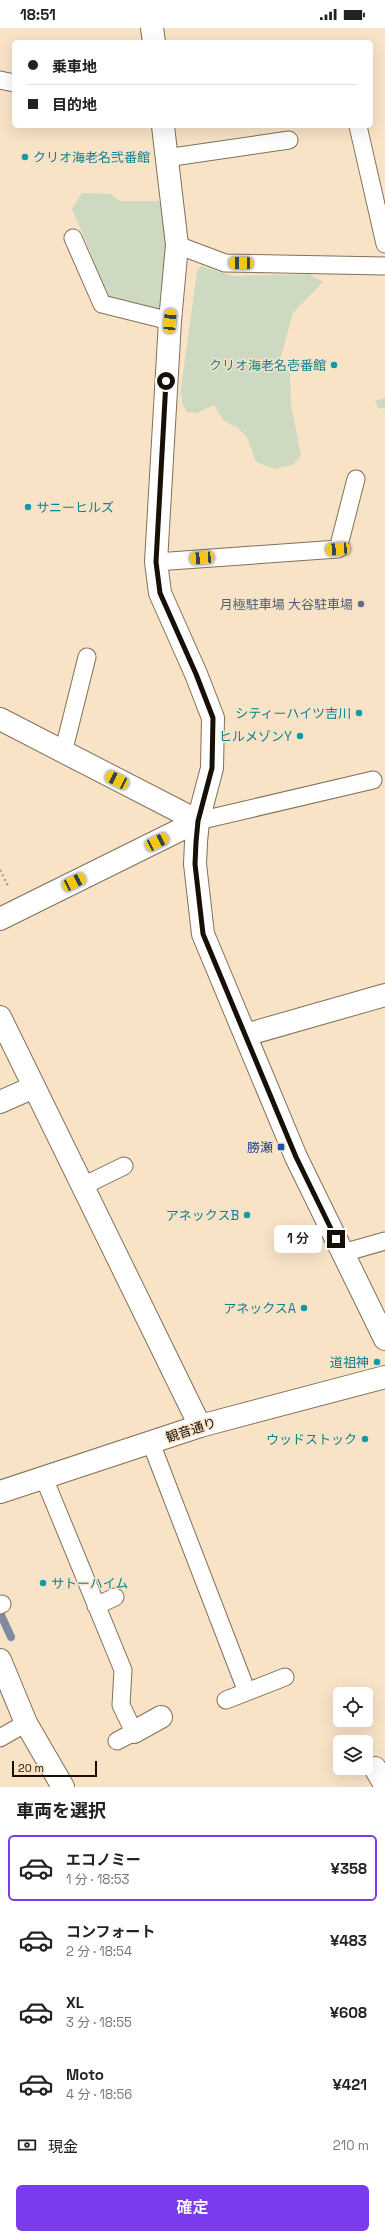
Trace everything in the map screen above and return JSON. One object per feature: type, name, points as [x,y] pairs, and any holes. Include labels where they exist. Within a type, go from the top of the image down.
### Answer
[{"type":"street","points":[[152,28],[154,40]]},
{"type":"street","points":[[163,128],[177,245],[170,321],[156,562],[160,593],[196,674],[213,718],[212,768],[198,821],[195,864],[203,934],[296,1157],[385,1339]]},
{"type":"street","points":[[0,719],[63,753],[198,821]]},
{"type":"street","points":[[0,919],[198,821]]},
{"type":"street","points":[[245,1035],[385,995]]},
{"type":"street","points":[[0,1017],[200,1426]]},
{"type":"street","points":[[0,1102],[34,1087]]},
{"type":"street","name":"観音通り","points":[[0,1492],[200,1426],[385,1377]]},
{"type":"street","points":[[0,1660],[26,1723],[63,1787]]},
{"type":"street","points":[[125,1737],[161,1717]]},
{"type":"lane","points":[[0,80],[12,83]]},
{"type":"lane","points":[[358,128],[385,244]]},
{"type":"lane","points":[[166,158],[288,140]]},
{"type":"lane","points":[[73,238],[102,304],[170,321]]},
{"type":"lane","points":[[177,245],[225,263],[385,266]]},
{"type":"lane","points":[[156,562],[338,549],[356,479]]},
{"type":"lane","points":[[63,753],[87,657]]},
{"type":"lane","points":[[198,821],[373,780]]},
{"type":"lane","points":[[83,1186],[124,1166]]},
{"type":"lane","points":[[343,1253],[385,1241]]},
{"type":"lane","points":[[151,1443],[247,1692]]},
{"type":"lane","points":[[44,1478],[122,1670],[121,1705],[125,1737]]},
{"type":"lane","points":[[96,1606],[115,1597]]},
{"type":"lane","points":[[226,1700],[285,1677]]},
{"type":"lane","points":[[0,1738],[26,1723]]},
{"type":"green space","points":[[82,193],[111,194],[120,201],[160,201],[167,254],[161,313],[101,297],[93,258],[72,209]]},
{"type":"green space","points":[[201,266],[233,276],[309,274],[323,282],[293,313],[278,367],[285,366],[290,373],[291,405],[301,455],[293,465],[274,469],[256,462],[247,437],[238,428],[224,421],[214,405],[197,413],[187,412],[182,403],[182,396],[180,396],[197,271]]},
{"type":"green space","points":[[385,398],[385,410],[384,408],[379,409],[375,401]]},
{"type":"waterway","points":[[0,1613],[11,1637]]},
{"type":"place","name":"クリオ海老名弐番館","points":[[25,157]]},
{"type":"place","name":"クリオ海老名壱番館","points":[[334,365]]},
{"type":"place","name":"サニーヒルズ","points":[[28,507]]},
{"type":"place","name":"月極駐車場 大谷駐車場","points":[[361,604]]},
{"type":"place","name":"シティーハイツ吉川","points":[[359,713]]},
{"type":"place","name":"ヒルメゾンY","points":[[300,736]]},
{"type":"place","name":"勝瀬","points":[[281,1147]]},
{"type":"place","name":"アネックスB","points":[[247,1215]]},
{"type":"place","name":"アネックスA","points":[[304,1308]]},
{"type":"place","name":"道祖神","points":[[377,1362]]},
{"type":"place","name":"ウッドストック","points":[[365,1439]]},
{"type":"place","name":"サトーハイム","points":[[43,1583]]},
{"type":"route","points":[[166,381],[156,562],[160,593],[196,674],[213,718],[212,768],[198,821],[196,842],[195,864],[203,934],[296,1157],[336,1239]]}]
